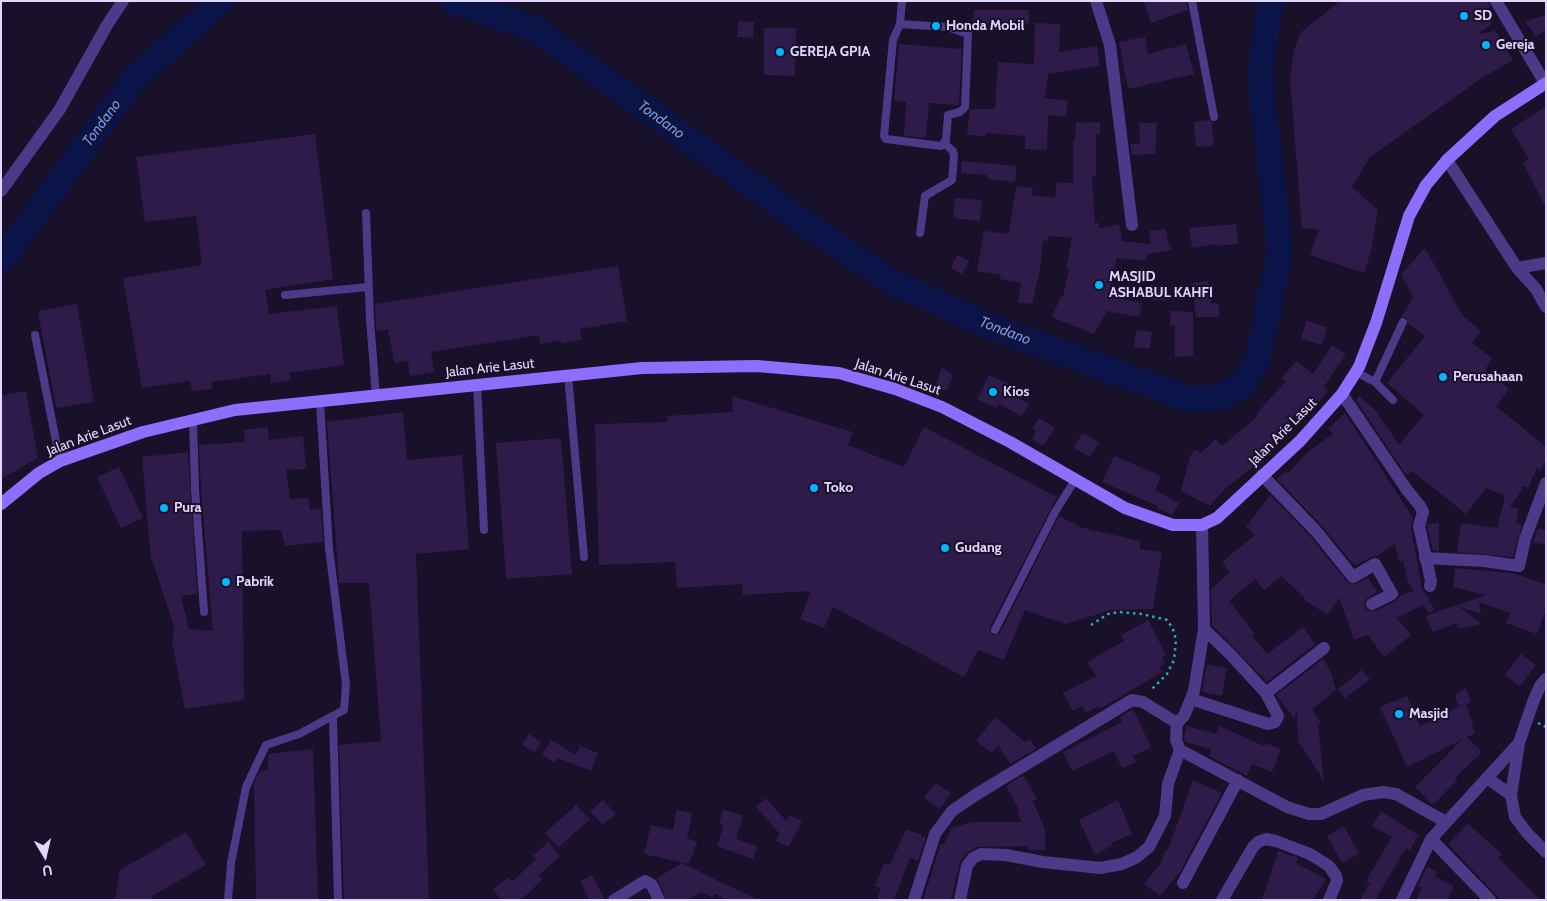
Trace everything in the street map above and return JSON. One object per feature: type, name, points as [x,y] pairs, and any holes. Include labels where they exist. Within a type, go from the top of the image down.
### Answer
[{"type":"main road","name":"Jalan Arie Lasut","points":[[1,504],[39,473],[60,461],[143,432],[235,410],[642,368],[719,366],[799,368],[839,373],[895,389],[942,407],[1010,442],[1125,508],[1154,520],[1173,525],[1202,525],[1217,518],[1300,441],[1342,394],[1356,372],[1376,323],[1409,216],[1426,185],[1447,160],[1495,116],[1546,83]]},
{"type":"street","points":[[1,191],[60,109],[107,25],[123,1]]},
{"type":"street","points":[[1096,1],[1112,54],[1132,225]]},
{"type":"street","points":[[1496,1],[1546,83]]},
{"type":"street","points":[[1447,160],[1516,268],[1536,289],[1546,307]]},
{"type":"street","points":[[1516,268],[1546,263]]},
{"type":"street","points":[[1342,394],[1406,490],[1423,512],[1419,526],[1431,581],[1430,586]]},
{"type":"street","points":[[1262,475],[1316,531],[1353,577],[1375,564],[1392,594],[1372,604]]},
{"type":"street","points":[[1425,558],[1484,561],[1519,566],[1525,539],[1546,483]]},
{"type":"street","points":[[1202,525],[1204,629],[1191,699],[1184,716],[1177,723],[1176,740],[1180,750],[1286,807],[1309,814],[1321,814],[1363,795],[1383,792],[1396,794],[1446,822]]},
{"type":"street","points":[[1191,699],[1272,724],[1278,716],[1266,693],[1232,655],[1204,629]]},
{"type":"street","points":[[1266,693],[1324,648]]},
{"type":"street","points":[[1546,679],[1540,686],[1533,702],[1519,743],[1511,795],[1515,817],[1527,833],[1546,852]]},
{"type":"street","points":[[914,900],[935,834],[952,811],[1132,700],[1143,702],[1177,723]]},
{"type":"street","points":[[1402,900],[1431,839],[1519,743]]},
{"type":"street","points":[[960,900],[968,866],[973,858],[981,854],[1006,855],[1043,862],[1100,868],[1122,864],[1137,857],[1149,847],[1160,829],[1164,816],[1168,784],[1180,750]]},
{"type":"street","points":[[1487,778],[1511,795]]},
{"type":"street","points":[[1183,883],[1238,780]]},
{"type":"street","points":[[1222,900],[1253,848],[1258,842],[1266,839],[1310,854],[1329,866],[1336,876],[1329,900]]},
{"type":"street","points":[[1431,839],[1490,900]]},
{"type":"street","points":[[614,900],[645,881],[652,885],[659,900]]},
{"type":"lane","points":[[902,1],[900,24],[893,40],[884,136],[886,139],[941,146],[945,144]]},
{"type":"lane","points":[[1192,1],[1214,117]]},
{"type":"lane","points":[[900,24],[947,27],[968,34],[965,107],[960,112],[948,115],[945,144],[954,156],[952,180],[925,196],[920,233]]},
{"type":"lane","points":[[366,213],[368,288],[376,396]]},
{"type":"lane","points":[[285,295],[368,288]]},
{"type":"lane","points":[[1375,382],[1403,322]]},
{"type":"lane","points":[[34,335],[60,461]]},
{"type":"lane","points":[[1356,372],[1375,382],[1393,400]]},
{"type":"lane","points":[[568,375],[584,557]]},
{"type":"lane","points":[[477,384],[484,530]]},
{"type":"lane","points":[[228,900],[231,863],[246,787],[266,745],[299,734],[344,710],[346,685],[330,548],[320,402]]},
{"type":"lane","points":[[193,420],[195,490],[204,612]]},
{"type":"lane","points":[[995,630],[1055,512],[1075,480]]},
{"type":"lane","points":[[332,717],[338,900]]},
{"type":"path","points":[[1091,624],[1108,614],[1119,612],[1167,620],[1173,629],[1176,640],[1174,660],[1167,674],[1154,688],[1132,700]]},
{"type":"building","points":[[1143,1],[1186,1],[1188,10],[1151,23]]},
{"type":"building","points":[[1340,1],[1488,1],[1490,7],[1484,10],[1492,24],[1480,32],[1481,34],[1495,30],[1513,60],[1482,78],[1370,157],[1352,187],[1378,210],[1371,251],[1364,273],[1310,255],[1319,230],[1302,228],[1290,79],[1294,50],[1300,33]]},
{"type":"building","points":[[974,10],[1029,10],[1029,24],[973,23]]},
{"type":"building","points":[[1546,15],[1546,30],[1536,37],[1525,21]]},
{"type":"building","points":[[738,21],[754,22],[753,38],[737,37]]},
{"type":"building","points":[[1035,23],[1060,24],[1059,52],[1097,46],[1100,66],[1048,74],[1045,98],[1068,101],[1066,117],[1048,115],[1047,150],[1025,149],[1025,136],[986,133],[986,136],[967,135],[970,109],[995,109],[998,62],[1034,64]]},
{"type":"building","name":"GEREJA GPIA","points":[[764,28],[796,28],[795,76],[764,75]]},
{"type":"building","points":[[1145,37],[1148,54],[1186,44],[1194,74],[1128,89],[1119,42]]},
{"type":"building","points":[[899,44],[962,49],[959,105],[929,103],[926,138],[904,136],[906,102],[894,101]]},
{"type":"building","points":[[1546,106],[1546,208],[1523,163],[1529,159],[1511,129]]},
{"type":"building","points":[[1209,120],[1212,122],[1214,146],[1196,147],[1194,122]]},
{"type":"building","points":[[1076,122],[1100,123],[1100,134],[1096,134],[1096,176],[1092,176],[1095,223],[1099,223],[1099,228],[1119,224],[1122,241],[1151,244],[1149,231],[1166,229],[1169,246],[1171,246],[1172,250],[1147,254],[1146,261],[1117,258],[1108,296],[1142,303],[1139,317],[1107,311],[1094,334],[1052,317],[1061,296],[1063,297],[1069,269],[1066,269],[1072,238],[1049,236],[1048,241],[1043,240],[1040,270],[1032,304],[1018,302],[1021,283],[1000,279],[1001,275],[977,271],[984,231],[1009,234],[1016,186],[1033,188],[1032,195],[1055,198],[1057,182],[1073,183],[1073,140],[1075,140]]},
{"type":"building","points":[[1139,123],[1157,123],[1155,154],[1132,155],[1130,144],[1140,143]]},
{"type":"building","points":[[315,134],[333,279],[265,290],[269,314],[337,306],[344,365],[289,373],[290,381],[271,383],[270,374],[211,382],[212,389],[192,391],[190,381],[142,388],[123,278],[202,265],[196,216],[145,222],[136,157]]},
{"type":"building","points":[[962,161],[1017,166],[1015,182],[987,179],[987,175],[961,173]]},
{"type":"building","points":[[955,198],[982,200],[980,221],[953,218]]},
{"type":"building","points":[[1236,224],[1238,244],[1216,246],[1216,244],[1192,248],[1189,228]]},
{"type":"building","name":"Perusahaan","points":[[1425,248],[1463,316],[1481,331],[1472,343],[1492,358],[1485,370],[1509,389],[1496,406],[1546,447],[1546,459],[1541,470],[1537,468],[1528,488],[1524,486],[1510,507],[1519,509],[1516,523],[1522,525],[1513,557],[1457,552],[1461,523],[1497,528],[1505,496],[1486,488],[1466,514],[1412,471],[1406,475],[1356,400],[1359,396],[1376,411],[1399,445],[1424,415],[1387,383],[1425,336],[1408,323],[1406,317],[1401,317],[1413,297],[1401,274]]},
{"type":"building","points":[[957,255],[969,261],[962,274],[951,268]]},
{"type":"building","points":[[618,266],[627,321],[580,329],[582,340],[561,343],[561,340],[540,344],[539,335],[431,352],[434,372],[410,376],[408,361],[394,363],[388,329],[376,331],[375,304]]},
{"type":"building","points":[[1208,281],[1211,303],[1219,304],[1219,317],[1196,317],[1192,283]]},
{"type":"building","points":[[1149,284],[1169,287],[1167,301],[1148,299]]},
{"type":"building","points":[[77,304],[94,402],[56,408],[38,311]]},
{"type":"building","points":[[1171,311],[1193,312],[1193,356],[1175,357],[1175,325],[1170,325]]},
{"type":"building","points":[[1306,321],[1327,327],[1322,345],[1301,339]]},
{"type":"building","points":[[1136,330],[1152,332],[1150,349],[1134,347]]},
{"type":"building","points":[[1332,345],[1346,354],[1324,387],[1328,390],[1317,405],[1309,399],[1289,422],[1291,424],[1271,442],[1276,448],[1224,490],[1210,506],[1181,491],[1190,456],[1195,449],[1201,453],[1216,439],[1222,446],[1258,416],[1256,414],[1286,381],[1282,378],[1296,361],[1313,374]]},
{"type":"building","points":[[942,367],[953,375],[947,390],[934,390]]},
{"type":"building","name":"Kios","points":[[989,375],[1009,384],[1005,391],[1029,404],[1022,416],[999,404],[997,408],[977,399]]},
{"type":"building","points":[[26,391],[38,458],[1,479],[1,396]]},
{"type":"building","points":[[732,396],[853,432],[848,445],[904,467],[924,427],[1057,497],[990,627],[990,633],[993,635],[1000,633],[1059,516],[1083,528],[1140,541],[1140,549],[1162,552],[1153,609],[1111,610],[1066,624],[1025,610],[1004,660],[978,650],[964,677],[833,607],[824,628],[800,619],[811,591],[743,595],[742,584],[677,588],[675,562],[599,565],[595,424],[667,422],[667,416],[733,412]]},
{"type":"building","points":[[403,412],[407,460],[462,455],[469,549],[416,554],[429,900],[344,900],[339,745],[381,741],[369,583],[339,583],[327,422]]},
{"type":"building","points":[[1345,413],[1413,518],[1411,528],[1422,588],[1435,610],[1429,613],[1423,605],[1397,618],[1411,635],[1384,657],[1368,635],[1354,640],[1339,597],[1328,615],[1304,600],[1305,598],[1281,576],[1274,583],[1271,581],[1273,583],[1264,590],[1255,579],[1229,601],[1255,634],[1252,636],[1267,654],[1303,627],[1315,644],[1267,682],[1212,625],[1211,589],[1230,572],[1222,562],[1255,535],[1246,527],[1270,495],[1310,536],[1347,582],[1354,585],[1368,578],[1377,592],[1365,600],[1367,610],[1376,611],[1396,601],[1400,596],[1414,591],[1408,582],[1403,561],[1399,562],[1395,544],[1377,556],[1371,557],[1355,566],[1322,526],[1277,479],[1286,471],[1288,473],[1308,452],[1333,434],[1328,429]]},
{"type":"building","points":[[1039,418],[1055,428],[1043,446],[1032,440],[1036,431],[1032,428]]},
{"type":"building","points":[[268,427],[269,440],[303,436],[306,469],[286,470],[290,499],[309,498],[310,510],[321,509],[323,542],[285,546],[281,530],[242,531],[244,700],[185,709],[172,642],[174,627],[153,562],[151,562],[142,457],[188,452],[197,594],[181,596],[189,629],[213,631],[199,445],[245,442],[244,430]]},
{"type":"building","points":[[1082,433],[1099,442],[1090,457],[1074,448]]},
{"type":"building","points":[[561,438],[572,574],[506,579],[496,443]]},
{"type":"building","points":[[1114,456],[1161,476],[1155,490],[1179,503],[1172,515],[1157,508],[1158,506],[1102,482]]},
{"type":"building","points":[[119,467],[143,518],[121,528],[97,477]]},
{"type":"building","points":[[1439,523],[1439,551],[1433,550],[1427,526],[1428,524]]},
{"type":"building","points":[[1538,528],[1546,530],[1546,545],[1533,542]]},
{"type":"building","points":[[1455,568],[1512,573],[1546,584],[1546,610],[1537,634],[1506,623],[1510,613],[1479,602],[1481,614],[1458,606],[1482,624],[1458,629],[1456,623],[1433,632],[1425,616],[1486,595],[1453,587]]},
{"type":"building","points":[[1148,620],[1166,655],[1162,658],[1165,664],[1160,667],[1162,672],[1100,709],[1099,706],[1086,713],[1082,706],[1073,711],[1063,693],[1096,676],[1087,662],[1124,641],[1121,635]]},
{"type":"building","points":[[1521,654],[1536,665],[1520,686],[1505,675]]},
{"type":"building","points":[[1323,659],[1331,672],[1336,690],[1312,709],[1321,723],[1318,725],[1324,781],[1298,741],[1297,710],[1294,718],[1276,695]]},
{"type":"building","points":[[1207,664],[1227,668],[1222,696],[1202,692]]},
{"type":"building","points":[[1362,670],[1370,679],[1345,698],[1338,689]]},
{"type":"building","points":[[1466,688],[1471,702],[1466,704],[1475,733],[1467,737],[1482,752],[1455,778],[1457,780],[1433,805],[1415,787],[1463,739],[1407,767],[1380,707],[1407,696],[1420,726],[1464,704],[1458,706],[1455,695]]},
{"type":"building","points":[[1133,709],[1151,747],[1133,756],[1136,762],[1122,768],[1114,751],[1072,771],[1063,752],[1122,722],[1120,717]]},
{"type":"building","points":[[995,717],[1025,742],[1030,739],[1036,749],[1010,764],[998,745],[992,753],[976,741]]},
{"type":"building","points":[[1187,726],[1216,734],[1219,726],[1264,746],[1265,743],[1281,749],[1272,772],[1252,764],[1247,776],[1209,756],[1211,749],[1185,742],[1184,736]]},
{"type":"building","points":[[529,734],[541,742],[535,753],[522,745]]},
{"type":"building","points":[[551,740],[576,755],[580,746],[598,753],[591,771],[558,758],[555,763],[542,755]]},
{"type":"building","points":[[313,749],[318,900],[256,900],[254,782],[260,771],[268,769],[268,754]]},
{"type":"building","points":[[1023,775],[1037,799],[1033,801],[1045,830],[1045,850],[1028,850],[1028,846],[977,847],[967,853],[960,861],[951,900],[923,900],[941,843],[944,845],[951,828],[972,822],[1022,822],[1017,812],[1020,811],[1006,786]]},
{"type":"building","points":[[1193,780],[1222,793],[1180,872],[1160,896],[1144,884],[1160,864],[1166,849],[1168,850]]},
{"type":"building","points":[[935,783],[951,793],[940,809],[924,798]]},
{"type":"building","points":[[766,798],[786,821],[789,815],[802,821],[789,847],[776,841],[780,834],[756,807]]},
{"type":"building","points":[[603,800],[616,814],[603,825],[590,811]]},
{"type":"building","points":[[1118,800],[1132,834],[1111,843],[1113,845],[1095,855],[1079,820]]},
{"type":"building","points":[[576,805],[590,819],[559,847],[545,833]]},
{"type":"building","points":[[677,810],[692,813],[687,838],[697,842],[689,864],[644,854],[651,825],[673,830]]},
{"type":"building","points":[[723,810],[743,815],[736,839],[757,846],[753,859],[717,846],[724,825],[719,824]]},
{"type":"building","points":[[1381,811],[1418,835],[1410,850],[1406,848],[1375,900],[1360,900],[1370,883],[1366,881],[1393,835],[1391,836],[1372,826]]},
{"type":"building","points":[[1468,824],[1502,854],[1498,858],[1540,900],[1500,900],[1448,844]]},
{"type":"building","points":[[1344,826],[1359,854],[1342,863],[1327,836]]},
{"type":"building","points":[[906,829],[922,835],[921,837],[926,837],[918,861],[910,857],[894,900],[877,900],[881,888],[875,886],[884,863],[890,865]]},
{"type":"building","points":[[186,832],[206,865],[152,896],[152,900],[115,900],[120,870]]},
{"type":"building","points":[[548,842],[560,856],[539,875],[543,879],[521,900],[501,900],[493,889],[509,877],[512,882],[536,859],[533,856]]},
{"type":"building","points":[[1278,851],[1298,858],[1296,863],[1326,879],[1313,900],[1262,900]]},
{"type":"building","points":[[682,863],[759,900],[728,900],[715,894],[713,898],[701,892],[687,900],[667,900],[657,878]]},
{"type":"building","points":[[1427,867],[1437,872],[1435,877],[1454,886],[1447,900],[1416,900],[1422,888],[1417,886]]},
{"type":"building","points":[[592,875],[605,900],[589,900],[580,881]]},
{"type":"waterway","name":"Tondano","points":[[1,261],[135,78],[221,1]]},
{"type":"waterway","name":"Tondano","points":[[453,1],[533,28],[802,221],[889,280],[986,325],[1192,400],[1222,396],[1244,385],[1257,360],[1280,253],[1260,77],[1270,3],[1273,1]]},
{"type":"place","name":"SD","points":[[1464,16]]},
{"type":"place","name":"Honda Mobil","points":[[936,26]]},
{"type":"place","name":"Gereja","points":[[1486,45]]},
{"type":"place","name":"GEREJA GPIA","points":[[780,52]]},
{"type":"place","name":"MASJID ASHABUL KAHFI","points":[[1099,285]]},
{"type":"place","name":"Perusahaan","points":[[1443,377]]},
{"type":"place","name":"Kios","points":[[993,392]]},
{"type":"place","name":"Toko","points":[[814,488]]},
{"type":"place","name":"Pura","points":[[164,508]]},
{"type":"place","name":"Gudang","points":[[945,548]]},
{"type":"place","name":"Pabrik","points":[[226,582]]},
{"type":"place","name":"Masjid","points":[[1399,714]]}]
